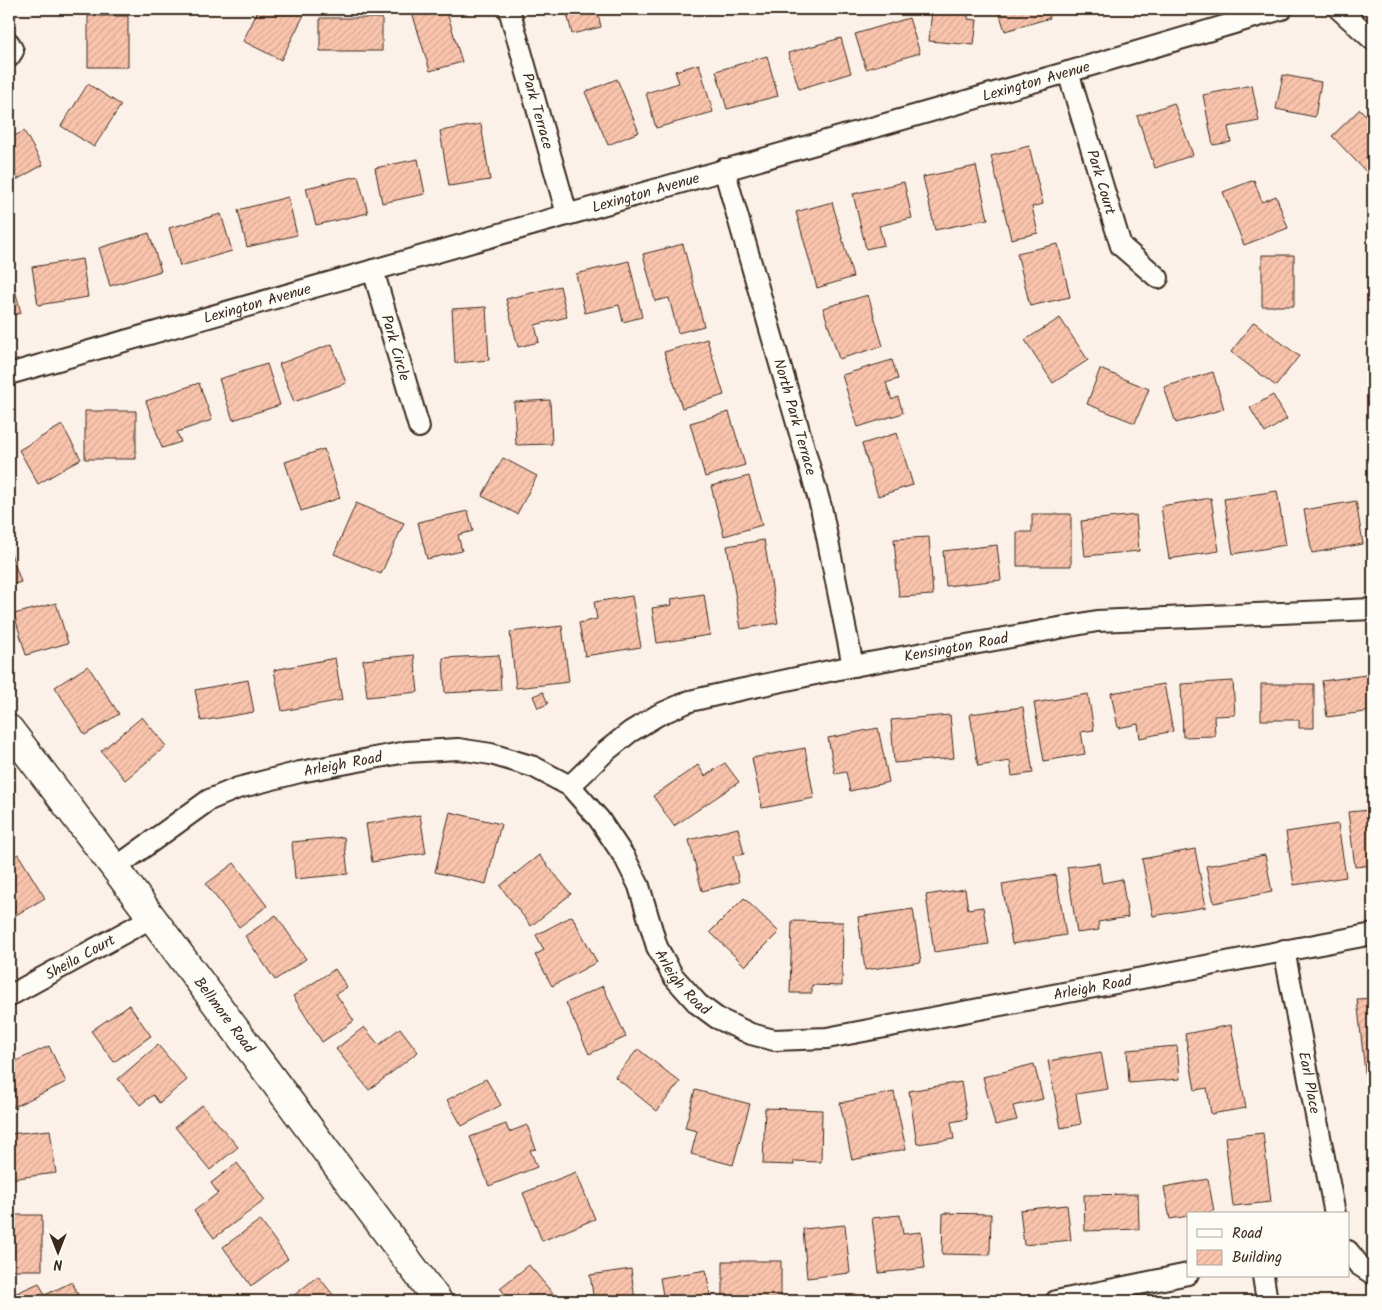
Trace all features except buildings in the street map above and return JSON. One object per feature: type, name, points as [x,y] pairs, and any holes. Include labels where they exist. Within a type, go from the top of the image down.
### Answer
[{"type":"main road","name":"Bellmore Road","points":[[9,729],[438,1301]]},
{"type":"street","name":"Park Terrace","points":[[509,9],[567,214]]},
{"type":"street","name":"Lexington Avenue","points":[[9,374],[1068,72],[1282,9]]},
{"type":"street","points":[[1338,9],[1373,40]]},
{"type":"street","points":[[9,43],[14,51],[9,57]]},
{"type":"street","name":"Park Court","points":[[1068,72],[1121,246],[1158,278]]},
{"type":"street","name":"North Park Terrace","points":[[724,169],[821,507],[853,666]]},
{"type":"street","name":"Park Circle","points":[[373,270],[419,426]]},
{"type":"street","name":"Kensington Road","points":[[570,786],[605,752],[630,732],[658,715],[690,701],[853,666],[1097,621],[1373,609]]},
{"type":"street","name":"Arleigh Road","points":[[115,868],[209,800],[238,788],[300,772],[406,752],[458,749],[491,754],[534,767],[570,786],[599,819],[625,858],[639,886],[657,948],[673,976],[698,1004],[717,1018],[750,1034],[774,1040],[827,1038],[1373,934]]},
{"type":"street","name":"Sheila Court","points":[[9,996],[151,918]]},
{"type":"street","name":"Earl Place","points":[[1284,950],[1335,1212]]},
{"type":"street","points":[[1350,1254],[1359,1265],[1373,1274]]},
{"type":"street","points":[[1056,1301],[1187,1274]]},
{"type":"street","points":[[1263,1278],[1267,1301]]}]
